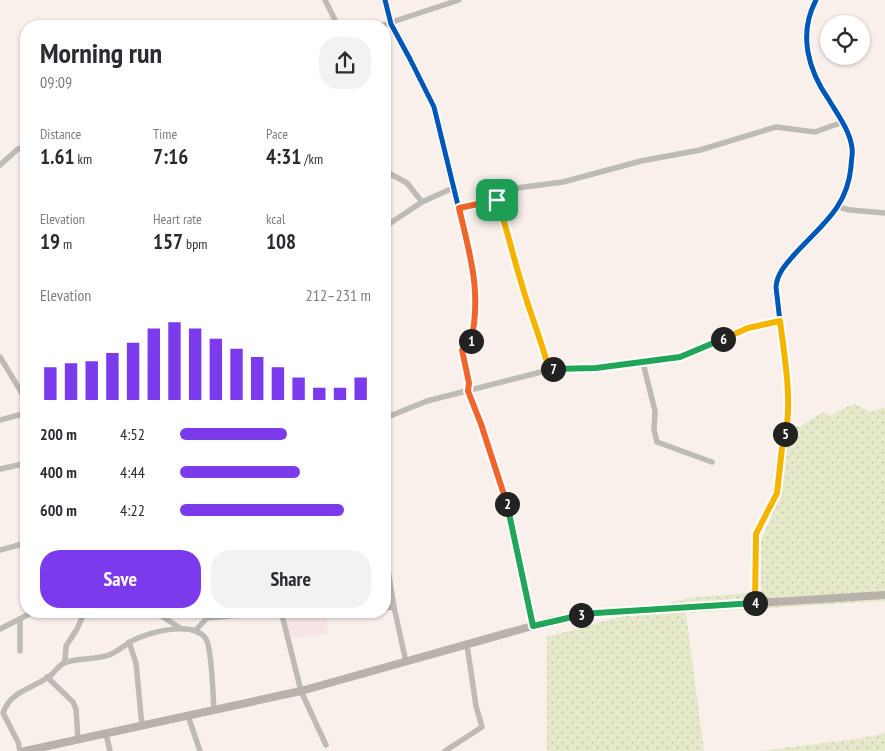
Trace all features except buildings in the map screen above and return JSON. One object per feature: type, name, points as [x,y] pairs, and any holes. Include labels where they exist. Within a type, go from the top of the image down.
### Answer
[{"type":"main road","points":[[25,751],[45,749],[301,691],[550,621],[596,613],[885,596]]},
{"type":"street","points":[[325,0],[335,20]]},
{"type":"street","points":[[385,0],[390,20]]},
{"type":"street","points":[[459,0],[391,24],[434,108],[459,208],[474,272],[476,312],[471,342],[462,350],[469,383],[468,391],[506,500],[533,626]]},
{"type":"street","points":[[755,603],[756,534],[777,493],[782,448],[788,423],[786,374],[776,279],[780,271],[838,207],[846,193],[850,180],[852,148],[843,122],[816,81],[810,64],[806,39],[807,19],[816,0]]},
{"type":"street","points":[[459,208],[497,200],[517,188],[563,182],[641,161],[700,150],[776,127],[815,132],[843,122]]},
{"type":"street","points":[[0,165],[20,148]]},
{"type":"street","points":[[391,174],[407,183],[422,202]]},
{"type":"street","points":[[391,223],[422,202],[453,188]]},
{"type":"street","points":[[497,200],[505,223],[510,249],[549,370]]},
{"type":"street","points":[[838,207],[850,210],[885,212]]},
{"type":"street","points":[[391,416],[427,401],[549,370],[596,368],[680,357],[748,328],[780,321]]},
{"type":"street","points":[[0,357],[20,390]]},
{"type":"street","points":[[643,363],[655,411],[654,430],[658,442],[712,462]]},
{"type":"street","points":[[0,420],[20,415]]},
{"type":"street","points":[[0,469],[20,465]]},
{"type":"street","points":[[0,550],[20,545]]},
{"type":"street","points":[[391,588],[406,662]]},
{"type":"street","points":[[65,662],[66,646],[82,618]]},
{"type":"street","points":[[165,618],[180,628]]},
{"type":"street","points":[[196,630],[207,618]]},
{"type":"street","points":[[283,618],[294,656],[301,691],[326,745]]},
{"type":"street","points":[[0,629],[20,619],[20,651]]},
{"type":"street","points":[[20,751],[18,742],[4,712],[5,706],[28,686],[47,677],[65,662],[109,655],[139,637],[180,628],[196,630],[207,640],[212,667],[214,711]]},
{"type":"street","points":[[129,642],[136,663],[142,726]]},
{"type":"street","points":[[446,751],[482,727],[476,706],[467,645]]},
{"type":"street","points":[[47,677],[72,702],[76,709],[78,740]]},
{"type":"street","points":[[188,716],[200,751]]},
{"type":"street","points":[[106,734],[110,751]]},
{"type":"shaded area","points":[[286,618],[328,618],[327,634],[290,639]]},
{"type":"green space","points":[[855,404],[870,412],[885,407],[885,601],[686,613],[704,751],[547,751],[547,637],[688,598],[761,592],[760,544],[781,492],[783,451],[789,425],[800,427],[823,412],[830,416]]},
{"type":"green space","points":[[885,733],[885,751],[760,751],[863,738]]},
{"type":"cycle path","points":[[385,0],[390,20]]},
{"type":"cycle path","points":[[755,603],[756,534],[777,493],[782,448],[788,423],[786,374],[777,282],[788,262],[838,206],[844,194],[851,167],[852,150],[849,135],[816,76],[808,52],[807,26],[816,0]]},
{"type":"cycle path","points":[[391,24],[434,107],[474,271],[476,312],[473,334],[471,342],[462,350],[469,383],[468,391],[506,500],[533,626]]},
{"type":"route","points":[[497,200],[505,223],[510,249],[549,370],[638,364],[680,357],[748,328],[780,321],[786,374],[788,423],[782,448],[777,493],[756,534],[755,603],[596,613],[573,616],[533,626],[506,500],[468,391],[469,383],[462,350],[471,342],[476,312],[474,272],[459,208],[497,200]]}]
